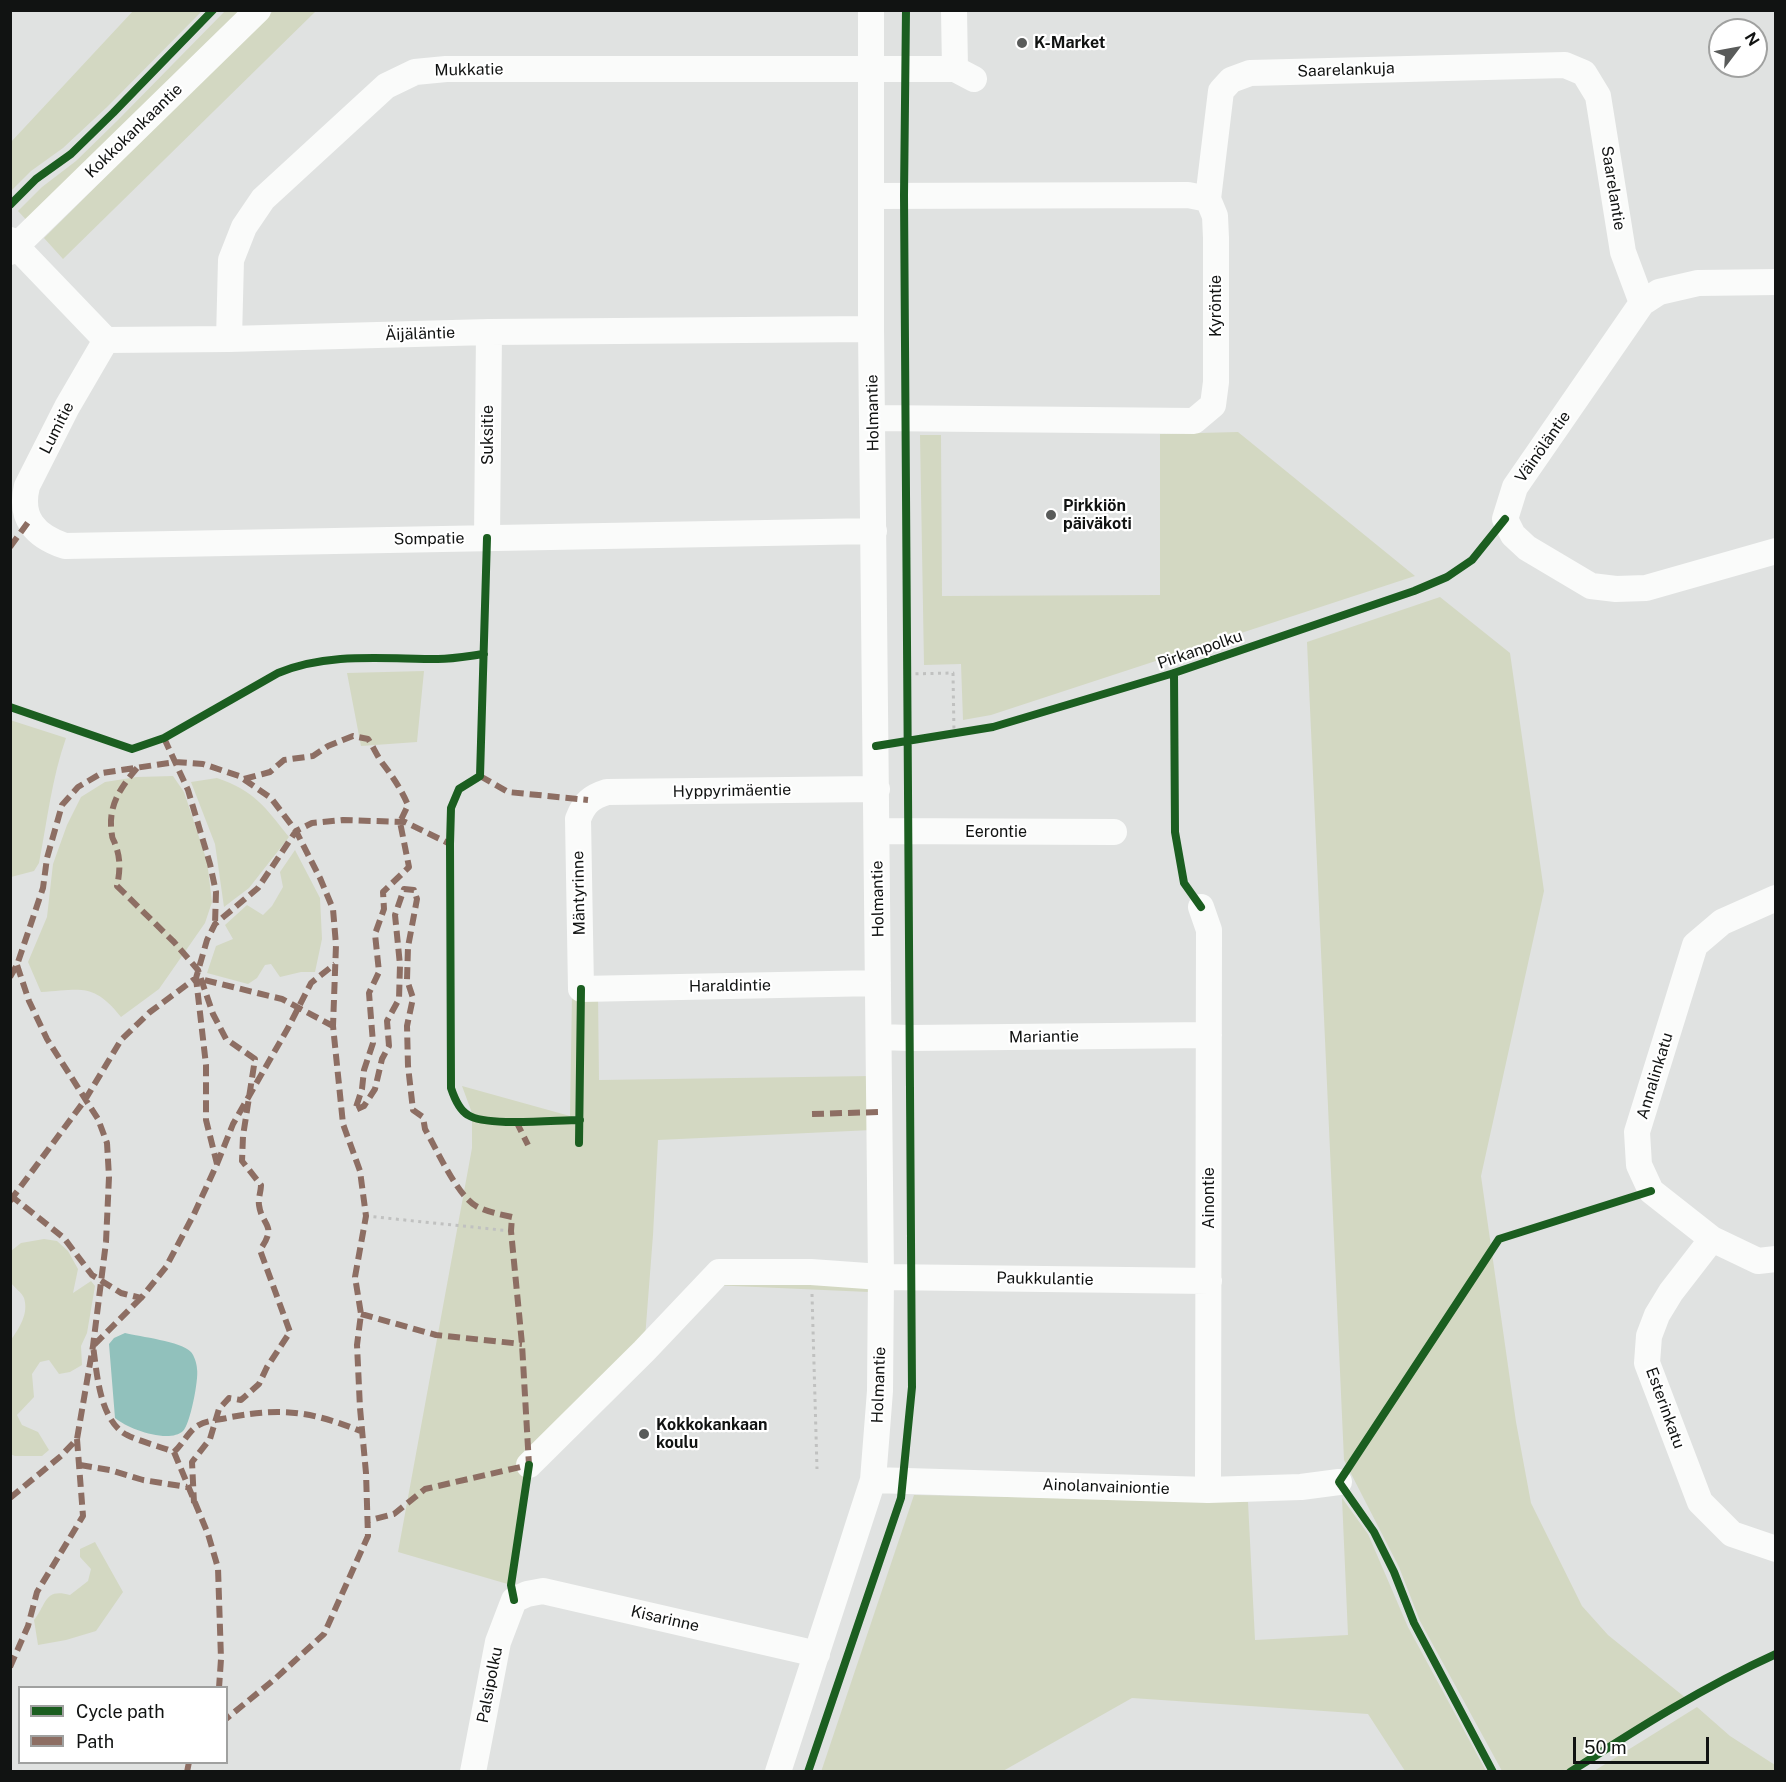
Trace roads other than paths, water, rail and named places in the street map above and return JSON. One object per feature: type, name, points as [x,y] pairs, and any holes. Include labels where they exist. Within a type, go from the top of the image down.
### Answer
[{"type":"street","name":"Kokkokankaantie","points":[[12,246],[258,10]]},
{"type":"street","name":"Holmantie","points":[[778,1772],[873,1480],[880,1391],[881,1277],[871,196],[872,10]]},
{"type":"street","name":"Mukkatie","points":[[229,339],[231,260],[244,227],[263,198],[386,86],[416,72],[446,69],[871,70],[965,74],[954,10]]},
{"type":"street","name":"Saarelankuja","points":[[1208,199],[1221,90],[1231,80],[1250,73],[1565,65],[1584,73]]},
{"type":"street","name":"Saarelantie","points":[[1584,73],[1598,96],[1623,252],[1642,303]]},
{"type":"street","points":[[871,196],[1188,195],[1208,199]]},
{"type":"street","name":"Kyröntie","points":[[873,418],[1194,421],[1213,405],[1216,382],[1216,238],[1215,216],[1208,199]]},
{"type":"street","points":[[12,246],[106,340]]},
{"type":"street","name":"Väinöläntie","points":[[1776,282],[1698,283],[1659,292],[1642,303],[1515,487],[1505,519],[1513,535],[1527,548],[1591,586],[1616,589],[1646,588],[1776,551]]},
{"type":"street","name":"Äijäläntie","points":[[106,340],[489,332],[872,329]]},
{"type":"street","name":"Suksitie","points":[[487,538],[489,332]]},
{"type":"street","name":"Lumitie","points":[[29,521],[25,496],[27,486],[67,407],[106,340]]},
{"type":"street","name":"Sompatie","points":[[29,521],[37,533],[49,541],[65,546],[874,531]]},
{"type":"street","name":"Hyppyrimäentie","points":[[588,800],[607,792],[877,789]]},
{"type":"street","name":"Mäntyrinne","points":[[581,989],[578,819],[588,800]]},
{"type":"street","name":"Eerontie","points":[[877,831],[1114,832]]},
{"type":"street","name":"Annalinkatu","points":[[1776,898],[1722,922],[1695,945],[1637,1132],[1639,1166],[1647,1186],[1712,1239],[1758,1261],[1776,1258]]},
{"type":"street","name":"Ainontie","points":[[1201,907],[1209,930],[1208,1490]]},
{"type":"street","name":"Haraldintie","points":[[581,989],[878,983]]},
{"type":"street","name":"Mariantie","points":[[879,1037],[1209,1035]]},
{"type":"street","name":"Esterinkatu","points":[[1712,1239],[1671,1292],[1657,1315],[1649,1336],[1647,1363],[1700,1502],[1732,1534],[1776,1549]]},
{"type":"street","name":"Paukkulantie","points":[[530,1465],[719,1272],[811,1272],[881,1277],[1209,1281]]},
{"type":"street","name":"Ainolanvainiontie","points":[[873,1480],[1208,1490],[1301,1487],[1339,1482]]},
{"type":"street","name":"Kisarinne","points":[[514,1600],[526,1594],[543,1591],[817,1654]]},
{"type":"street","name":"Palsipolku","points":[[473,1772],[498,1642],[514,1600]]},
{"type":"water","points":[[125,1333],[179,1345],[193,1355],[197,1382],[193,1402],[186,1427],[177,1435],[149,1434],[115,1418],[109,1344],[114,1338]]},
{"type":"place","name":"K-Market","points":[[1022,43]]},
{"type":"place","name":"Pirkkiön päiväkoti","points":[[1051,515]]},
{"type":"place","name":"Kokkokankaan koulu","points":[[644,1434]]}]
